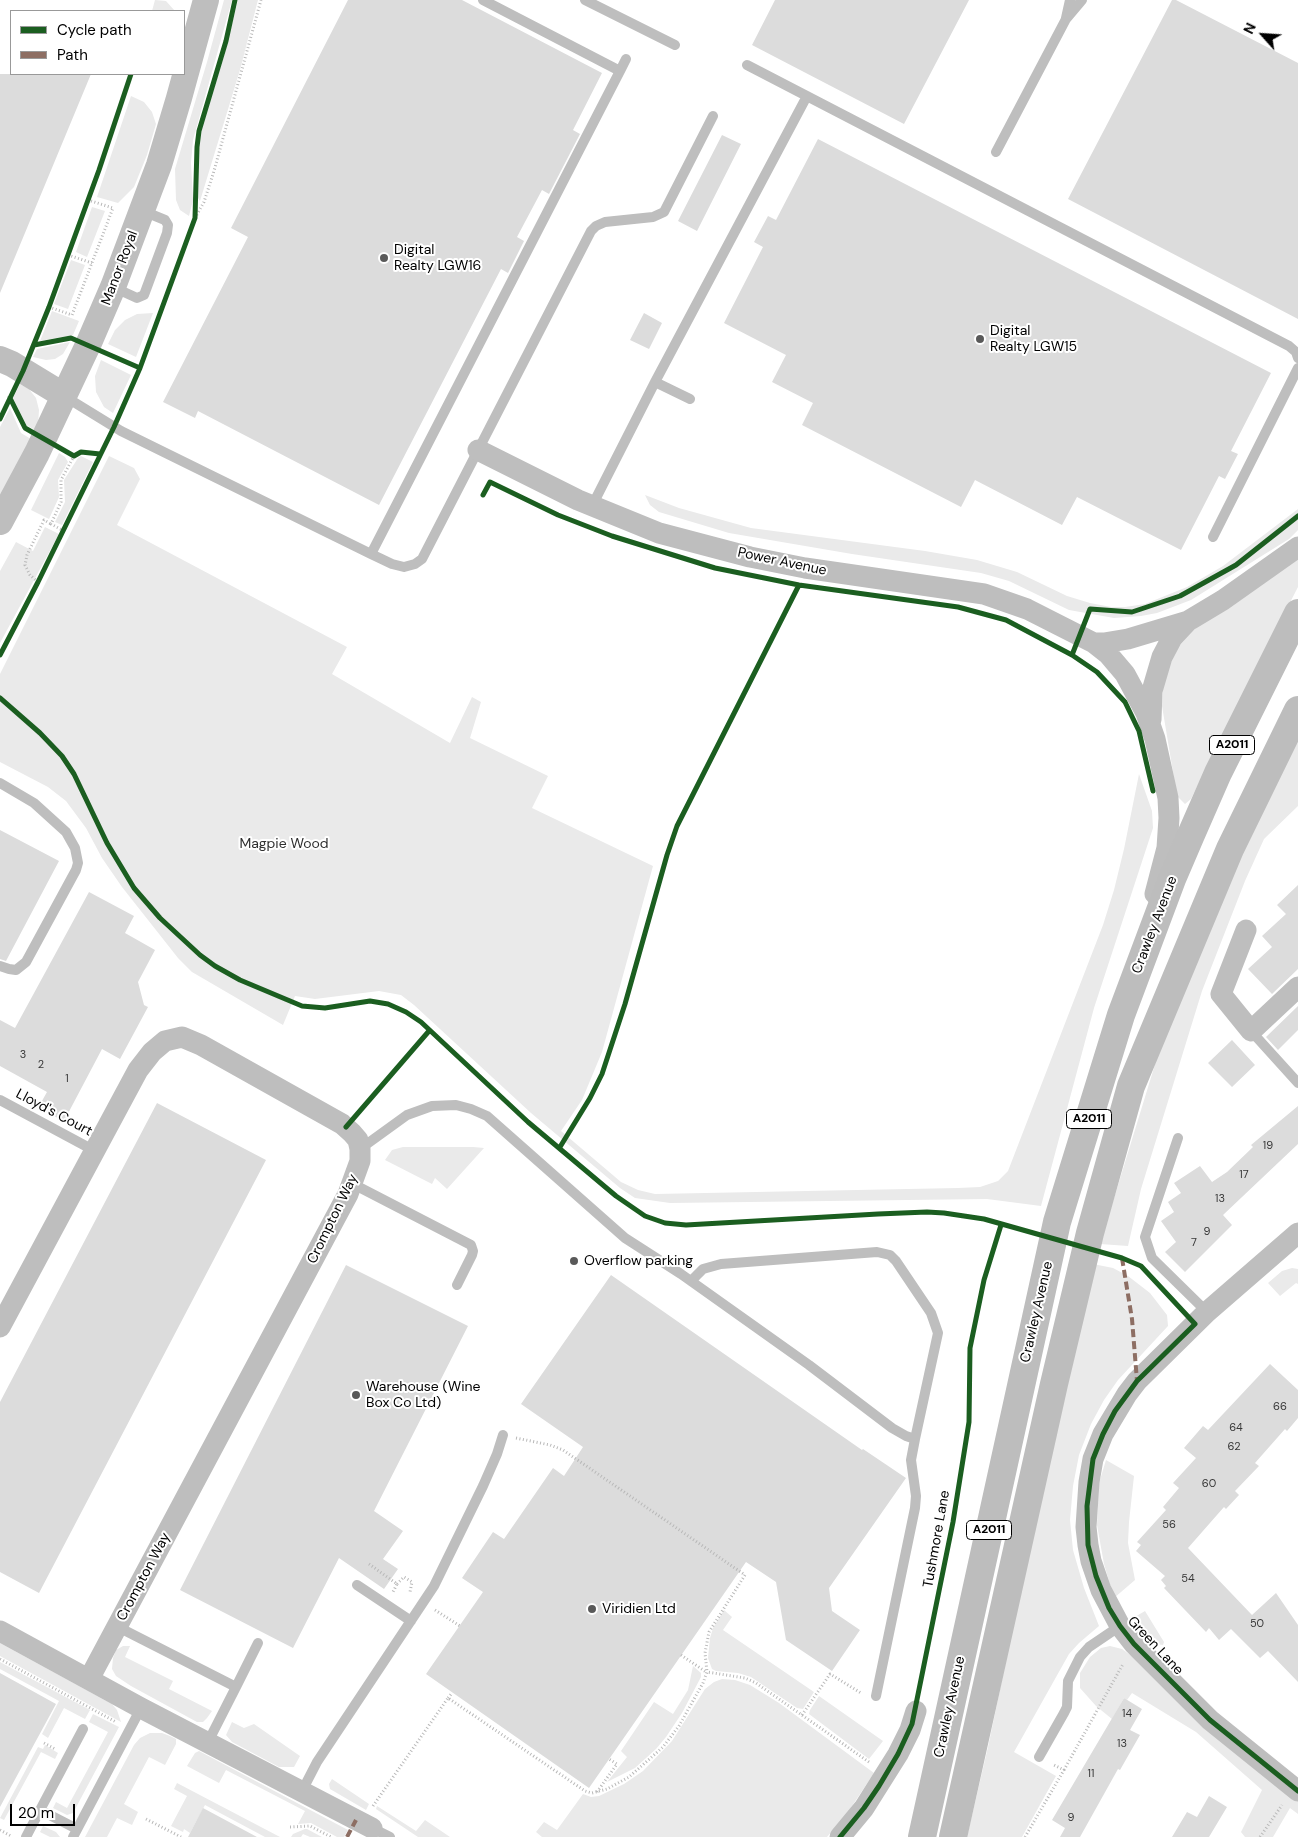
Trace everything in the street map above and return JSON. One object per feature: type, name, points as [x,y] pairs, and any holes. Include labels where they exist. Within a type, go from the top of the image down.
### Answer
[{"type":"main road","name":"Crawley Avenue","points":[[922,1837],[1057,1222],[1121,1016],[1169,888],[1218,773],[1298,613]]},
{"type":"main road","name":"A2011","points":[[953,1837],[1054,1384],[1090,1233],[1131,1086],[1230,850],[1298,710]]},
{"type":"street","name":"Manor Royal","points":[[0,522],[44,438],[88,346],[113,288],[176,112],[206,0]]},
{"type":"street","points":[[0,359],[12,364],[63,395]]},
{"type":"street","name":"Power Avenue","points":[[478,450],[592,506],[659,533],[763,560],[830,573],[992,596],[1027,609],[1094,643],[1108,654],[1125,674],[1141,702],[1151,725]]},
{"type":"street","points":[[1094,643],[1128,639],[1188,621],[1223,600],[1298,547]]},
{"type":"street","points":[[1121,1016],[1163,866],[1168,838],[1168,798],[1151,725],[1150,701],[1158,667],[1172,638],[1188,621]]},
{"type":"street","points":[[1246,930],[1221,994],[1251,1031],[1298,986]]},
{"type":"street","points":[[0,1327],[138,1070],[165,1041],[182,1038],[201,1044],[342,1124],[355,1136],[360,1149]]},
{"type":"street","name":"Crompton Way","points":[[90,1679],[352,1184],[359,1165],[360,1149]]},
{"type":"street","name":"Green Lane","points":[[1296,1789],[1210,1720],[1134,1644],[1120,1626],[1101,1590],[1088,1545],[1087,1506],[1093,1459],[1103,1434],[1126,1394],[1207,1312],[1297,1235]]},
{"type":"street","points":[[0,1631],[141,1708],[375,1829]]},
{"type":"street","points":[[840,1837],[864,1808],[886,1774],[907,1738],[916,1711]]},
{"type":"lane","points":[[483,0],[620,71]]},
{"type":"lane","points":[[585,0],[675,45]]},
{"type":"lane","points":[[1066,19],[1070,0]]},
{"type":"lane","points":[[996,152],[1066,19],[1082,0]]},
{"type":"lane","points":[[371,554],[626,60]]},
{"type":"lane","points":[[747,65],[1289,346],[1296,352],[1298,358]]},
{"type":"lane","points":[[592,506],[655,382],[807,96]]},
{"type":"lane","points":[[63,395],[114,427],[392,564],[404,566],[418,562],[428,550],[591,231],[596,226],[605,222],[653,217],[664,212],[713,116]]},
{"type":"lane","points":[[1213,538],[1298,368]]},
{"type":"lane","points":[[655,382],[690,399]]},
{"type":"lane","points":[[0,783],[44,810],[66,832],[76,848],[78,856],[76,870],[31,956],[16,970],[9,970],[0,966]]},
{"type":"lane","points":[[1251,1031],[1298,1083]]},
{"type":"lane","name":"Lloyd's Court","points":[[0,1100],[95,1151]]},
{"type":"lane","points":[[360,1149],[407,1115],[419,1109],[432,1106],[456,1105],[478,1112],[498,1124],[625,1238],[691,1281],[809,1365],[892,1428],[915,1439]]},
{"type":"lane","points":[[1178,1138],[1145,1237],[1152,1258],[1207,1312]]},
{"type":"lane","points":[[352,1184],[471,1245],[472,1254],[457,1285]]},
{"type":"lane","points":[[691,1281],[703,1269],[721,1264],[877,1252],[890,1255],[896,1261],[931,1312],[938,1333],[911,1460],[916,1508],[876,1696]]},
{"type":"lane","points":[[301,1792],[322,1755],[424,1602],[450,1557],[483,1486],[503,1436]]},
{"type":"lane","points":[[358,1585],[411,1621]]},
{"type":"lane","points":[[1039,1757],[1067,1707],[1068,1681],[1080,1657],[1089,1647],[1120,1626]]},
{"type":"lane","points":[[118,1627],[236,1687]]},
{"type":"lane","points":[[208,1742],[258,1643]]},
{"type":"lane","points":[[40,1810],[75,1833],[141,1708]]},
{"type":"lane","points":[[26,1837],[83,1729]]},
{"type":"path","points":[[192,227],[204,202],[214,171],[261,0]]},
{"type":"path","points":[[49,307],[72,315],[113,208],[88,200]]},
{"type":"path","points":[[195,218],[196,200]]},
{"type":"path","points":[[68,255],[92,263]]},
{"type":"path","points":[[44,438],[76,454],[61,480],[62,502],[52,524]]},
{"type":"path","points":[[38,582],[30,575],[25,565],[44,520],[64,530]]},
{"type":"path","points":[[60,539],[68,522]]},
{"type":"path","points":[[34,590],[42,574]]},
{"type":"path","points":[[448,1698],[585,1791],[597,1792],[607,1789],[629,1777],[667,1743],[679,1726],[700,1690],[706,1672],[709,1632],[745,1576],[563,1450],[550,1445],[503,1436]]},
{"type":"path","points":[[369,1564],[397,1584]]},
{"type":"path","points":[[393,1594],[397,1584],[404,1577],[412,1582],[410,1592],[405,1596]]},
{"type":"path","points":[[410,1592],[460,1626]]},
{"type":"path","points":[[1025,1837],[1134,1644]]},
{"type":"path","points":[[681,1655],[706,1672],[750,1680],[886,1774]]},
{"type":"path","points":[[0,1659],[130,1729]]},
{"type":"path","points":[[802,1715],[830,1674],[857,1692],[876,1696]]},
{"type":"path","points":[[375,1829],[372,1806],[452,1692]]},
{"type":"path","points":[[1039,1757],[1064,1770]]},
{"type":"path","points":[[597,1792],[616,1764],[609,1759]]},
{"type":"path","points":[[1260,1837],[1296,1789]]},
{"type":"path","points":[[146,1819],[181,1837]]},
{"type":"path","points":[[290,1827],[310,1826],[331,1837]]},
{"type":"path","points":[[0,1830],[13,1837]]},
{"type":"green space","points":[[155,0],[166,1],[174,10],[152,10]]},
{"type":"green space","points":[[224,0],[232,0],[193,140],[191,163],[193,200],[189,216],[180,210],[176,200],[175,169]]},
{"type":"green space","points":[[238,0],[258,0],[240,70],[200,201],[198,198],[199,144],[202,127],[224,56]]},
{"type":"green space","points":[[131,96],[144,102],[152,112],[156,124],[147,155],[134,187],[118,203],[97,197]]},
{"type":"green space","points":[[92,207],[105,211],[87,257],[76,252]]},
{"type":"green space","points":[[71,260],[85,265],[68,309],[54,304]]},
{"type":"green space","points":[[52,311],[79,321],[73,335],[40,341]]},
{"type":"green space","points":[[153,313],[136,357],[108,344],[115,330],[125,320],[137,314]]},
{"type":"green space","points":[[70,342],[63,354],[55,359],[46,360],[33,357],[37,349]]},
{"type":"green space","points":[[101,360],[131,375],[113,413],[104,407],[96,392],[95,376]]},
{"type":"green space","points":[[20,384],[29,389],[36,398],[39,410],[38,425],[35,430],[26,425],[13,398]]},
{"type":"green space","points":[[10,408],[21,433],[31,439],[0,498],[0,427]]},
{"type":"green space","points":[[59,453],[68,462],[58,480],[59,497],[49,519],[31,510]]},
{"type":"green space","points":[[81,456],[93,462],[62,525],[55,522],[65,502],[64,480]]},
{"type":"green space","name":"Magpie Wood","points":[[109,456],[134,468],[140,479],[117,525],[347,647],[332,674],[450,743],[472,697],[481,702],[470,738],[548,776],[532,808],[653,866],[602,1052],[582,1100],[561,1131],[621,1182],[638,1190],[655,1194],[958,1188],[980,1187],[998,1181],[1008,1171],[1103,925],[1124,849],[1139,774],[1152,811],[1153,828],[1094,1008],[1041,1206],[987,1199],[670,1203],[635,1198],[620,1188],[531,1113],[401,995],[379,991],[315,999],[295,996],[283,1025],[192,972],[178,958],[122,887],[102,858],[86,828],[66,801],[48,787],[0,762],[0,674]]},
{"type":"green space","points":[[645,495],[679,508],[751,528],[925,551],[977,560],[1017,572],[1067,596],[1111,607],[1145,604],[1187,587],[1223,566],[1298,509],[1298,530],[1289,539],[1191,600],[1157,613],[1114,618],[1069,610],[1009,581],[981,573],[729,533],[659,512],[650,505]]},
{"type":"green space","points":[[45,527],[59,534],[0,643],[0,571],[16,542],[33,551]]},
{"type":"green space","points":[[1298,555],[1298,587],[1191,799],[1185,804],[1177,796],[1162,706],[1163,684],[1176,649],[1198,626]]},
{"type":"green space","points":[[1298,728],[1298,806],[1264,839],[1245,881],[1202,991],[1141,1189],[1128,1246],[1100,1244],[1164,1035],[1190,969]]},
{"type":"green space","points":[[403,1147],[484,1148],[447,1189],[435,1178],[432,1184],[385,1160],[392,1150]]},
{"type":"green space","points":[[1093,1264],[1113,1268],[1128,1276],[1150,1293],[1167,1315],[1168,1326],[1118,1380],[1104,1400],[1091,1424],[1079,1455],[1073,1486],[1070,1520],[1073,1550],[1084,1588],[1099,1626],[1069,1654],[1014,1752],[1056,1776],[1022,1837],[967,1837],[988,1747],[1063,1389]]},
{"type":"green space","points":[[1292,1268],[1298,1269],[1298,1284],[1296,1283],[1280,1296],[1268,1283],[1282,1271]]},
{"type":"green space","points":[[1106,1460],[1134,1476],[1128,1543],[1135,1580],[1114,1598],[1104,1564],[1097,1525],[1099,1483]]},
{"type":"green space","points":[[724,1610],[732,1617],[723,1630],[814,1692],[803,1709],[797,1708],[751,1677],[712,1669],[708,1658],[710,1638],[713,1628]]},
{"type":"green space","points":[[1145,1611],[1164,1642],[1163,1645],[1156,1644],[1133,1618]]},
{"type":"green space","points":[[0,1643],[112,1704],[117,1710],[121,1722],[0,1656]]},
{"type":"green space","points":[[123,1646],[130,1646],[125,1657],[173,1681],[169,1689],[212,1711],[207,1718],[203,1722],[197,1722],[116,1676],[112,1669],[113,1658],[116,1650]]},
{"type":"green space","points":[[1110,1646],[1122,1649],[1133,1657],[1298,1797],[1298,1814],[1290,1808],[1273,1837],[1245,1837],[1241,1832],[1262,1790],[1196,1732],[1132,1693],[1127,1700],[1124,1698],[1112,1719],[1096,1706],[1080,1688],[1080,1673],[1090,1657],[1101,1648]]},
{"type":"green space","points":[[0,1662],[90,1710],[85,1719],[64,1708],[48,1738],[42,1734],[59,1701],[0,1669]]},
{"type":"green space","points":[[693,1666],[701,1673],[701,1677],[682,1713],[666,1737],[635,1768],[607,1782],[627,1757],[621,1751],[654,1702],[673,1714],[688,1690]]},
{"type":"green space","points":[[722,1679],[735,1680],[750,1685],[779,1703],[874,1773],[848,1812],[827,1837],[542,1837],[536,1832],[544,1822],[557,1830],[583,1794],[591,1797],[599,1796],[624,1784],[643,1771],[672,1741],[705,1689]]},
{"type":"green space","points":[[819,1696],[883,1741],[869,1759],[809,1714]]},
{"type":"green space","points":[[93,1714],[119,1727],[73,1813],[67,1815],[53,1808],[56,1802],[67,1808],[108,1732],[89,1722]]},
{"type":"green space","points":[[232,1722],[244,1728],[254,1724],[300,1756],[294,1767],[279,1767],[232,1742],[226,1735]]},
{"type":"green space","points":[[150,1733],[162,1733],[170,1736],[176,1739],[176,1744],[165,1765],[149,1757],[124,1804],[138,1812],[132,1825],[117,1818],[107,1837],[85,1837],[134,1745],[140,1738]]},
{"type":"green space","points":[[45,1745],[58,1753],[55,1759],[41,1752],[4,1820],[0,1818],[38,1747],[43,1749]]},
{"type":"green space","points":[[199,1751],[348,1830],[344,1837],[337,1837],[311,1823],[298,1824],[305,1811],[226,1770],[219,1783],[187,1766],[195,1753]]},
{"type":"green space","points":[[332,1779],[369,1804],[366,1810],[330,1789],[329,1784]]},
{"type":"green space","points":[[177,1783],[280,1837],[265,1837],[205,1805],[190,1833],[184,1829],[183,1832],[171,1826],[187,1796],[174,1789]]},
{"type":"green space","points":[[377,1806],[416,1831],[425,1820],[450,1837],[418,1837],[376,1809]]},
{"type":"green space","points":[[43,1826],[56,1832],[60,1837],[50,1837],[40,1832]]},
{"type":"green space","points":[[305,1829],[322,1837],[310,1837],[303,1834],[301,1837],[291,1837],[293,1834]]},
{"type":"building","name":"Digital Realty LGW16","points":[[348,0],[462,0],[602,73],[573,130],[580,134],[549,194],[542,190],[517,237],[524,241],[508,273],[501,269],[379,505],[198,411],[195,418],[163,402],[248,237],[231,228]]},
{"type":"building","points":[[775,0],[969,0],[904,124],[752,45]]},
{"type":"building","points":[[1172,0],[1176,0],[1298,63],[1298,319],[1068,199]]},
{"type":"building","points":[[0,74],[91,75],[0,293]]},
{"type":"building","points":[[722,135],[741,144],[697,231],[678,221]]},
{"type":"building","name":"Digital Realty LGW15","points":[[818,139],[1271,373],[1231,451],[1238,454],[1225,479],[1219,476],[1181,550],[1077,497],[1062,525],[975,480],[961,507],[802,425],[813,403],[772,382],[786,355],[724,323],[763,247],[754,242],[768,216],[776,220]]},
{"type":"building","points":[[644,313],[662,323],[649,349],[630,340]]},
{"type":"building","points":[[0,830],[59,861],[6,961],[0,959]]},
{"type":"building","points":[[1298,885],[1298,969],[1272,994],[1248,969],[1272,947],[1262,936],[1286,914],[1277,905]]},
{"type":"building","points":[[89,892],[134,916],[125,933],[155,950],[138,982],[144,1005],[148,1007],[120,1059],[102,1049],[64,1121],[38,1108],[47,1092],[0,1066],[0,1020],[15,1028]]},
{"type":"building","points":[[1298,1006],[1298,1030],[1278,1050],[1266,1037]]},
{"type":"building","points":[[1232,1040],[1255,1065],[1232,1087],[1208,1063]]},
{"type":"building","points":[[157,1103],[266,1160],[39,1593],[0,1572],[0,1402]]},
{"type":"building","points":[[1298,1106],[1298,1144],[1223,1215],[1232,1225],[1185,1272],[1165,1252],[1176,1242],[1161,1221],[1174,1212],[1168,1202],[1181,1193],[1174,1183],[1200,1166],[1212,1182],[1227,1172],[1253,1147],[1251,1145]]},
{"type":"building","points":[[346,1265],[468,1326],[374,1511],[403,1531],[383,1559],[398,1569],[384,1589],[339,1558],[293,1648],[180,1590]]},
{"type":"building","points":[[611,1275],[862,1450],[906,1478],[829,1588],[832,1611],[860,1630],[832,1671],[786,1640],[776,1582],[746,1562],[589,1788],[426,1674],[483,1592],[462,1578],[493,1532],[504,1539],[553,1468],[564,1476],[583,1447],[521,1404]]},
{"type":"building","points":[[1270,1364],[1298,1390],[1298,1418],[1287,1431],[1285,1429],[1255,1463],[1259,1466],[1235,1491],[1239,1495],[1226,1509],[1224,1507],[1188,1548],[1252,1615],[1276,1593],[1298,1625],[1298,1682],[1268,1651],[1260,1658],[1231,1629],[1219,1640],[1209,1628],[1206,1632],[1164,1588],[1166,1586],[1161,1580],[1165,1576],[1136,1551],[1141,1545],[1137,1542],[1166,1510],[1163,1507],[1179,1488],[1173,1483],[1196,1458],[1184,1448],[1203,1426],[1208,1430]]},
{"type":"building","points":[[0,1673],[56,1704],[0,1807]]},
{"type":"building","points":[[1124,1698],[1142,1709],[1130,1730],[1140,1735],[1120,1770],[1118,1769],[1080,1837],[1060,1837],[1065,1828],[1052,1820]]},
{"type":"building","points":[[1209,1796],[1227,1807],[1209,1837],[1172,1837],[1187,1812],[1197,1817]]},
{"type":"building","points":[[203,1808],[257,1837],[188,1837]]},
{"type":"marked path","points":[[1122,1258],[1132,1319],[1137,1381]]},
{"type":"marked path","points":[[347,1837],[356,1820]]},
{"type":"cycle path","points":[[0,655],[114,427],[140,368],[195,218],[199,131],[226,41],[235,0]]},
{"type":"cycle path","points":[[0,419],[23,371],[49,307],[99,170],[131,75]]},
{"type":"cycle path","points":[[34,345],[71,338],[140,368]]},
{"type":"cycle path","points":[[10,398],[25,428],[74,456],[81,452],[100,454]]},
{"type":"cycle path","points":[[483,495],[490,482],[558,515],[612,536],[715,568],[799,585],[958,607],[1006,620],[1072,655],[1097,672],[1125,702],[1139,731],[1153,791]]},
{"type":"cycle path","points":[[1072,655],[1090,609],[1132,612],[1180,596],[1236,565],[1298,516]]},
{"type":"cycle path","points":[[560,1147],[590,1098],[602,1074],[625,1004],[677,826],[799,585]]},
{"type":"cycle path","points":[[0,698],[40,733],[62,756],[74,774],[107,843],[134,888],[160,918],[200,955],[240,980],[302,1006],[325,1008],[370,1001],[388,1004],[406,1012],[421,1022],[528,1122],[616,1196],[645,1216],[665,1223],[686,1225],[878,1214],[944,1213],[984,1219],[1122,1258],[1141,1266],[1195,1324],[1137,1381],[1115,1411],[1093,1459],[1087,1506],[1088,1545],[1096,1576],[1109,1608],[1134,1644],[1210,1720],[1298,1791]]},
{"type":"cycle path","points":[[346,1127],[429,1031]]},
{"type":"cycle path","name":"Tushmore Lane","points":[[840,1837],[879,1786],[898,1754],[912,1724],[953,1522],[969,1422],[970,1348],[984,1280],[1001,1225]]},
{"type":"place","name":"Digital Realty LGW16","points":[[384,258]]},
{"type":"place","name":"Digital Realty LGW15","points":[[980,339]]},
{"type":"place","name":"Overflow parking","points":[[574,1261]]},
{"type":"place","name":"Warehouse (Wine Box Co Ltd)","points":[[356,1395]]},
{"type":"place","name":"Viridien Ltd","points":[[592,1609]]}]
